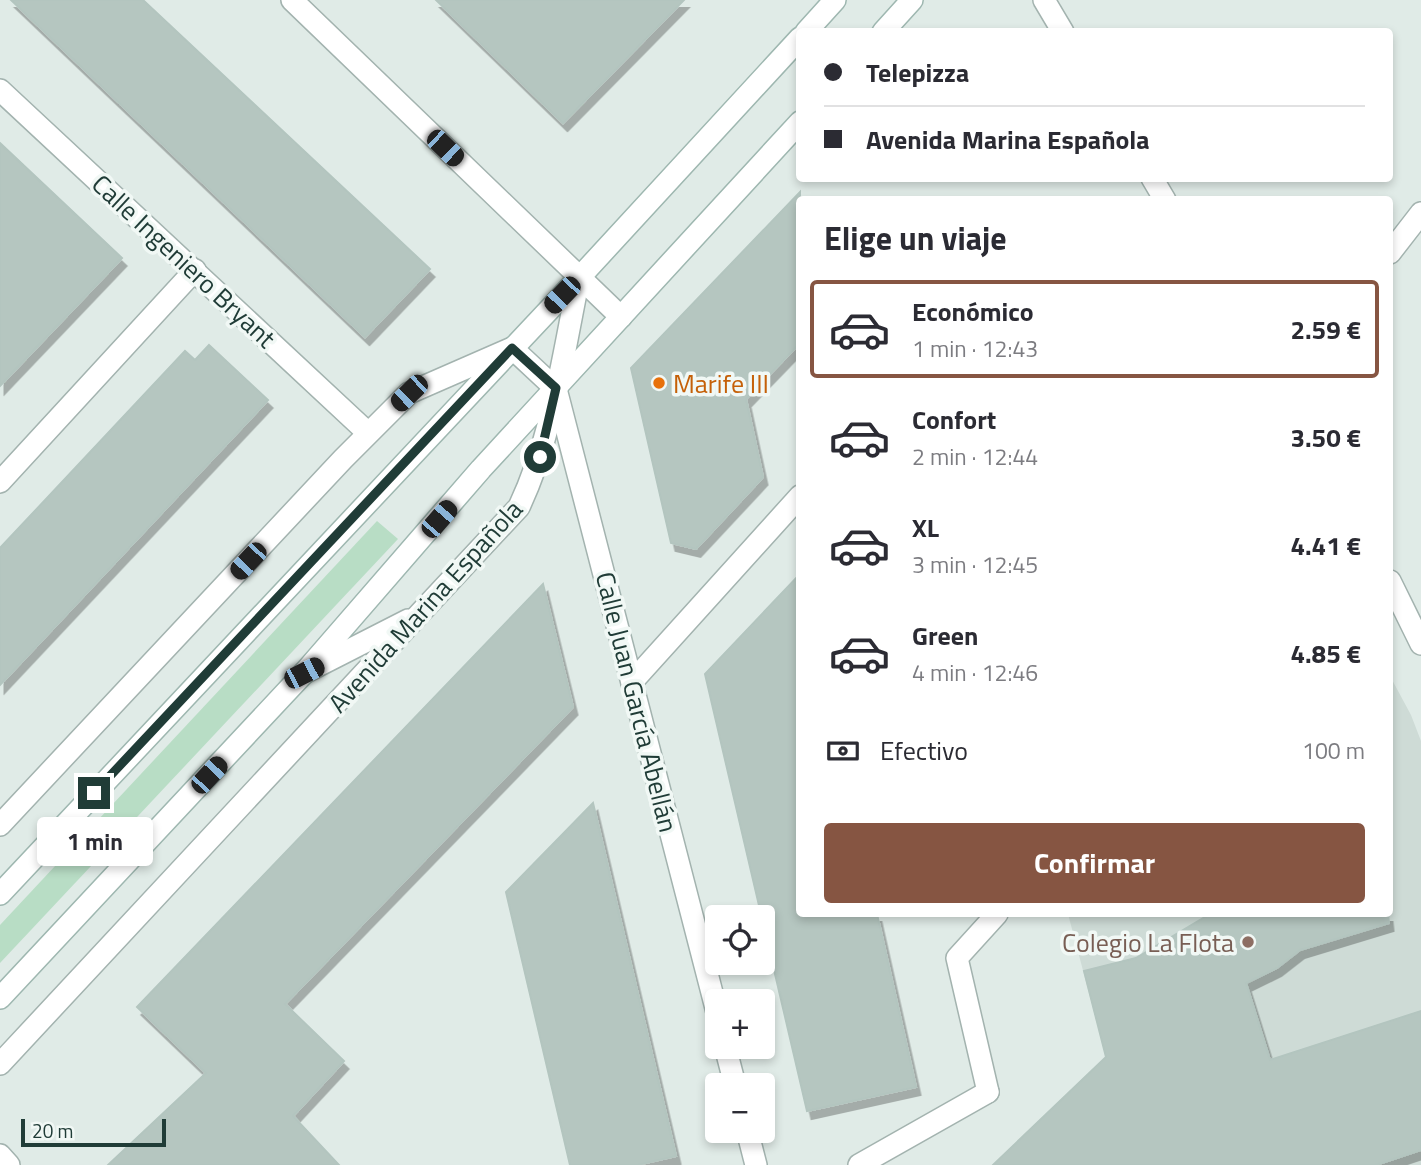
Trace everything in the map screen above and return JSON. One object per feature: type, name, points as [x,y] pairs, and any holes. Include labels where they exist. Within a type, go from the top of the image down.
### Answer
[{"type":"street","points":[[292,0],[621,317]]},
{"type":"street","points":[[810,28],[835,0]]},
{"type":"street","points":[[887,28],[912,0]]},
{"type":"street","points":[[1044,0],[1061,28]]},
{"type":"street","points":[[0,894],[579,278],[796,42]]},
{"type":"street","name":"Calle Ingeniero Bryant","points":[[0,90],[368,433]]},
{"type":"street","points":[[556,388],[796,126]]},
{"type":"street","points":[[1393,249],[1421,213]]},
{"type":"street","points":[[0,482],[195,270]]},
{"type":"street","points":[[556,388],[579,278]]},
{"type":"street","points":[[0,825],[368,433],[409,393],[512,348]]},
{"type":"street","points":[[512,348],[556,388]]},
{"type":"street","name":"Avenida Marina Española","points":[[0,1064],[519,507],[533,477],[546,437],[556,388]]},
{"type":"street","name":"Avenida Marina Española","points":[[0,998],[304,673],[556,388]]},
{"type":"street","name":"Calle Juan García Abellán","points":[[556,388],[711,989]]},
{"type":"street","points":[[632,682],[796,500]]},
{"type":"street","points":[[1393,587],[1421,644]]},
{"type":"street","points":[[304,673],[423,613]]},
{"type":"street","points":[[859,1165],[988,1092],[957,958],[994,917]]},
{"type":"street","points":[[750,1143],[755,1165]]},
{"type":"street","points":[[0,1155],[9,1165]]},
{"type":"shaded area","name":"Colegio La Flota","points":[[1393,682],[1421,741],[1421,1165],[993,1165],[1106,1057],[1069,917],[1393,917]]},
{"type":"green space","points":[[377,521],[398,539],[0,963],[0,925]]},
{"type":"building","points":[[11,0],[143,0],[430,269],[365,337]]},
{"type":"building","points":[[436,0],[684,0],[563,123]]},
{"type":"building","points":[[0,143],[122,258],[0,386]]},
{"type":"building","points":[[796,196],[796,347],[746,399],[763,477],[696,549],[671,543],[631,368]]},
{"type":"building","points":[[209,345],[268,400],[0,685],[0,548],[185,351],[195,360]]},
{"type":"building","points":[[796,578],[796,917],[878,917],[916,1087],[807,1111],[775,974],[775,905],[759,905],[705,674]]},
{"type":"building","points":[[543,584],[573,707],[285,1004],[344,1061],[293,1116],[339,1165],[108,1165],[206,1073],[137,1007]]},
{"type":"building","points":[[593,803],[676,1156],[637,1165],[570,1165],[506,892]]},
{"type":"building","name":"Colegio La Flota","points":[[1205,917],[1388,917],[1389,923],[1300,950],[1277,968],[1246,983],[1270,1060],[1421,1011],[1421,1150],[1376,1165],[993,1165],[1106,1057],[1084,971],[1136,958]]},
{"type":"place","name":"Marife III","points":[[659,383]]},
{"type":"place","name":"Colegio La Flota","points":[[1248,942]]},
{"type":"route","points":[[94,793],[512,348],[556,388],[540,457]]}]
